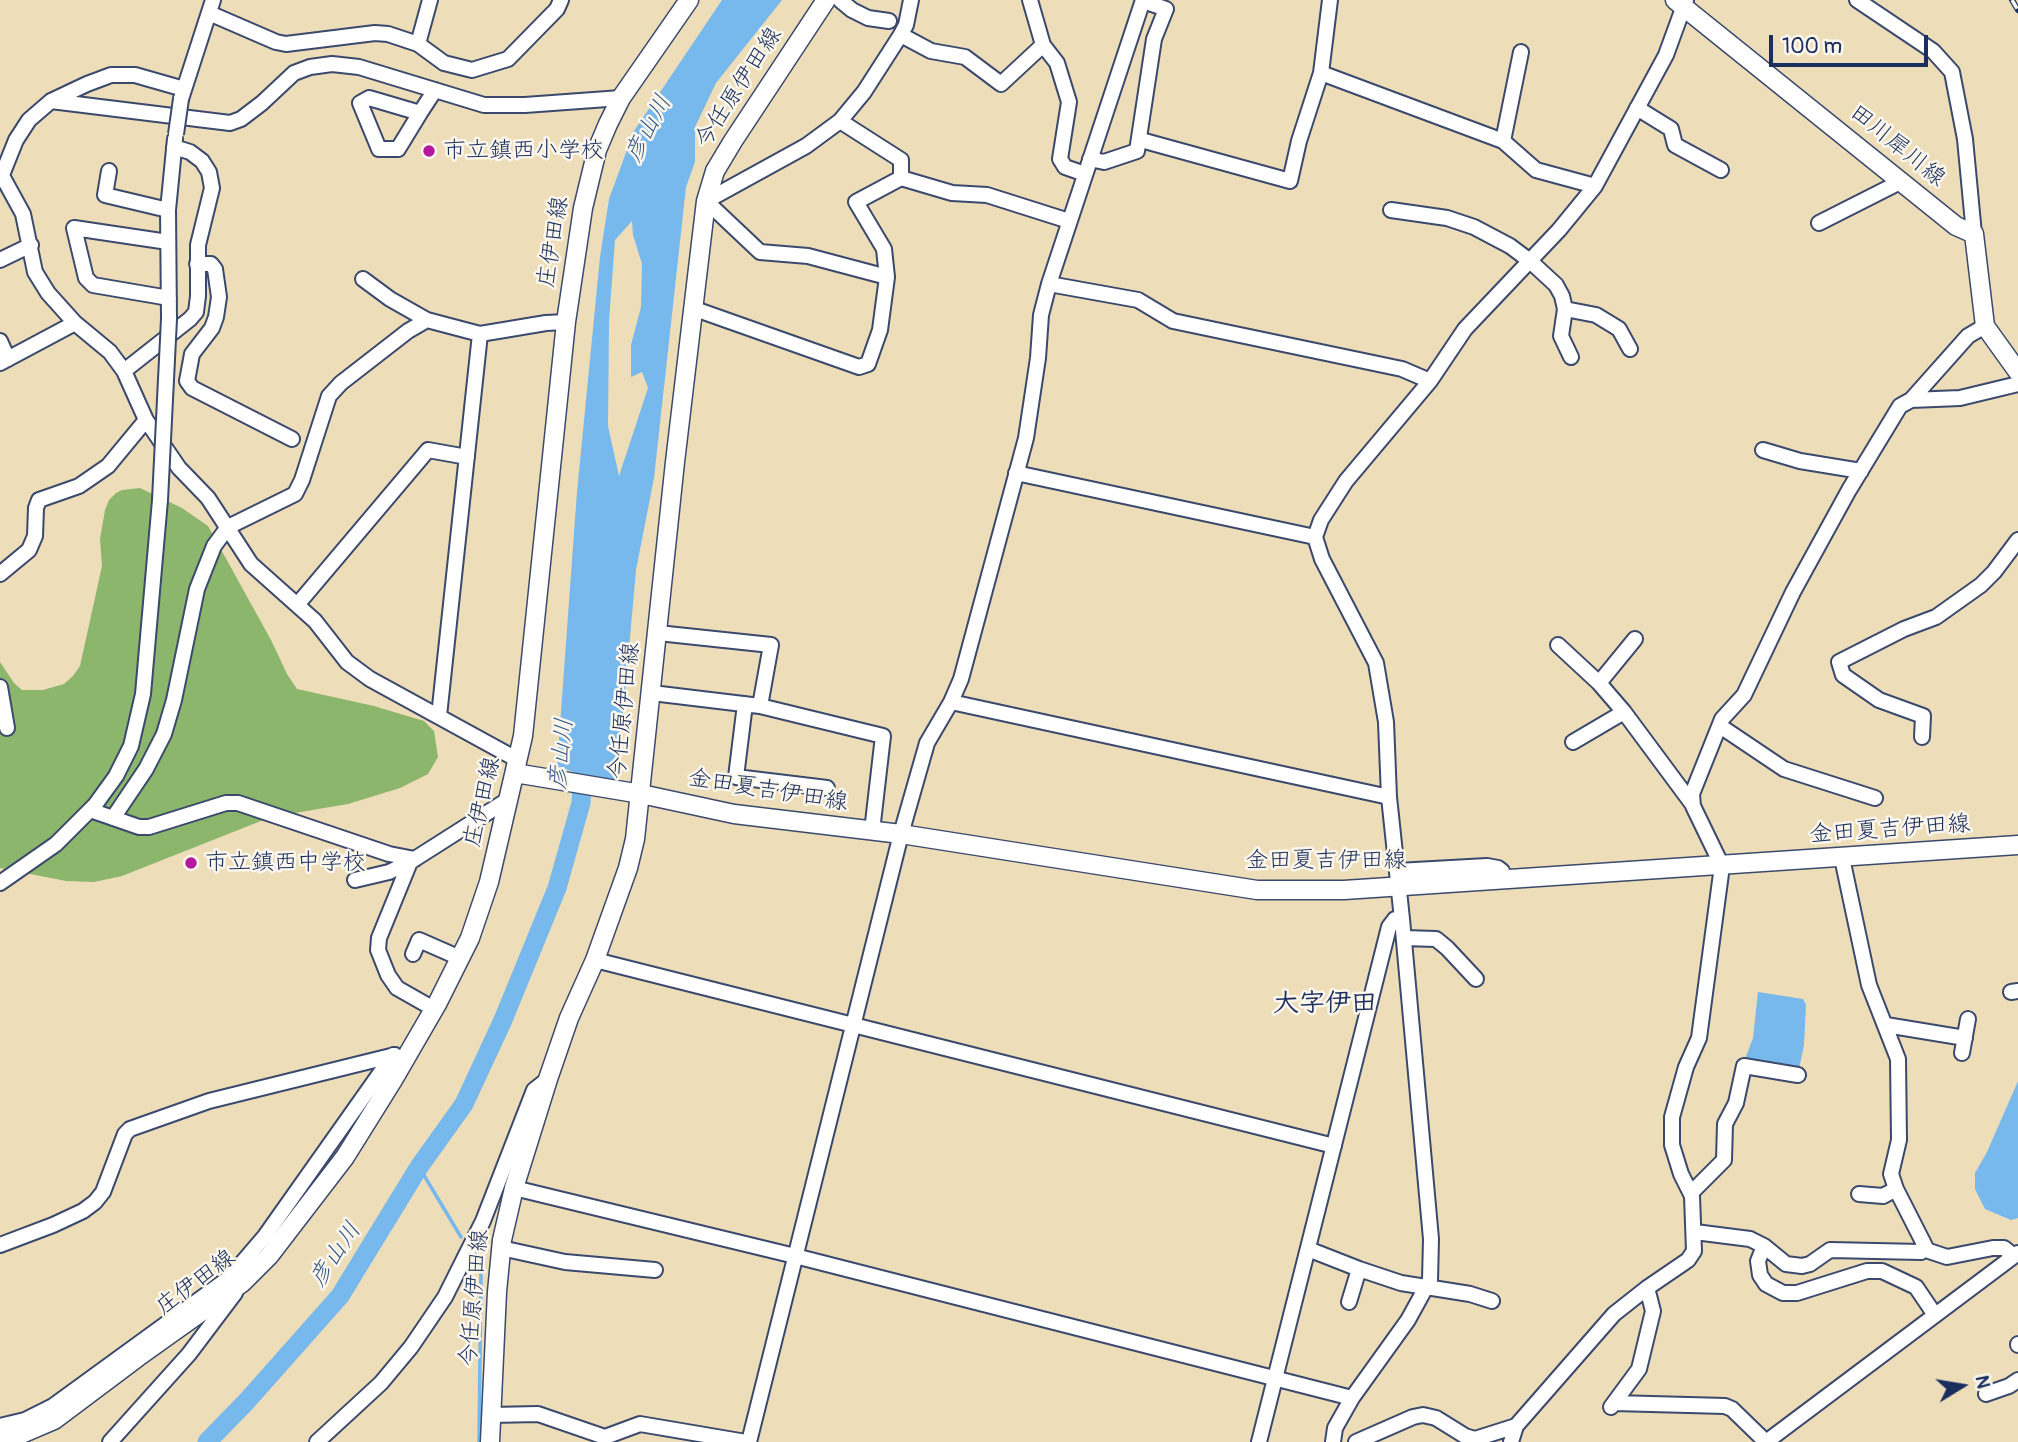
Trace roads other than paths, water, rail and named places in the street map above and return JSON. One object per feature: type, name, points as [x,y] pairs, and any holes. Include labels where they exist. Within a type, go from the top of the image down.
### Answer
[{"type":"main road","name":"庄伊田線","points":[[0,1437],[19,1435],[54,1420],[242,1283],[269,1256],[345,1157],[401,1053],[434,1009],[470,938],[489,882],[509,799],[519,770],[566,322],[583,208],[597,149],[621,98],[689,0]]},
{"type":"main road","name":"今任原伊田線","points":[[490,1442],[501,1248],[514,1188],[569,1018],[596,960],[628,868],[652,693],[675,462],[706,201],[715,171],[826,0]]},
{"type":"main road","name":"田川犀川線","points":[[1681,2],[1956,226],[1974,234]]},
{"type":"main road","points":[[1974,234],[1985,326],[2018,372]]},
{"type":"main road","name":"金田夏吉伊田線","points":[[519,770],[734,814],[901,834],[1257,890],[1344,890],[1398,879],[1503,880],[2018,845]]},
{"type":"street","points":[[418,44],[430,0]]},
{"type":"street","points":[[0,883],[56,844],[90,810],[116,776],[131,747],[143,694],[160,500],[169,319],[168,211],[175,140],[183,94],[211,6],[276,42],[286,44],[375,33],[388,34],[418,44],[444,63],[472,70],[508,59],[557,9],[561,0]]},
{"type":"street","points":[[840,0],[868,18],[889,21]]},
{"type":"street","points":[[887,277],[808,256],[760,252],[706,201],[806,146],[840,121],[864,92],[901,35],[911,0]]},
{"type":"street","points":[[1030,0],[1043,45],[1057,63],[1069,102],[1061,163],[1085,174]]},
{"type":"street","points":[[1140,140],[1290,181],[1299,141],[1321,74],[1330,0]]},
{"type":"street","points":[[1857,0],[1933,51],[1952,72],[1965,139],[1974,234]]},
{"type":"street","points":[[491,1415],[538,1414],[605,1437],[640,1424],[748,1442],[901,834],[927,743],[961,679],[1026,438],[1038,358],[1041,315],[1049,284],[1069,221],[1143,1],[1166,9],[1154,39],[1137,151],[1104,162],[1090,159]]},
{"type":"street","points":[[1333,1442],[1335,1428],[1352,1398],[1408,1320],[1430,1280],[1431,1239],[1389,797],[1386,722],[1376,663],[1322,559],[1315,537],[1321,520],[1346,481],[1430,381],[1465,329],[1530,261],[1595,186],[1666,55],[1681,2]]},
{"type":"street","points":[[901,35],[931,51],[965,57],[1001,85],[1043,45]]},
{"type":"street","points":[[1503,141],[1521,52]]},
{"type":"street","points":[[51,102],[230,123],[262,103],[294,73],[310,67],[332,64],[359,67],[484,105],[621,98]]},
{"type":"street","points":[[1321,74],[1503,141],[1536,170],[1595,186]]},
{"type":"street","points":[[183,94],[135,75],[111,75],[51,102],[29,120],[16,140],[1,174],[23,214],[35,272],[48,293],[75,323],[110,352],[124,371],[146,420],[179,468],[208,498],[251,564],[315,621],[347,662],[370,679],[439,716],[519,770]]},
{"type":"street","points":[[420,113],[435,90]]},
{"type":"street","points":[[1637,108],[1671,129],[1675,145],[1721,170]]},
{"type":"street","points":[[840,121],[901,160],[901,178]]},
{"type":"street","points":[[124,371],[196,312],[197,264],[202,224],[212,188],[209,172],[202,161],[175,140]]},
{"type":"street","points":[[109,171],[105,195],[168,211]]},
{"type":"street","points":[[695,309],[859,367],[867,364],[880,330],[887,277],[884,249],[856,202],[901,178],[952,193],[987,195],[1069,221]]},
{"type":"street","points":[[1819,223],[1902,181]]},
{"type":"street","points":[[1391,210],[1447,218],[1474,227],[1510,246],[1530,261],[1556,285],[1565,309],[1561,336],[1571,358]]},
{"type":"street","points":[[168,242],[74,228],[86,278],[93,285],[169,298]]},
{"type":"street","points":[[0,260],[30,245]]},
{"type":"street","points":[[197,264],[211,264],[215,269],[219,297],[212,328],[192,354],[187,382],[192,388],[292,439]]},
{"type":"street","points":[[363,279],[390,299],[427,320],[480,334],[566,322]]},
{"type":"street","points":[[1049,284],[1138,300],[1173,321],[1402,369],[1430,381]]},
{"type":"street","points":[[1565,309],[1596,316],[1619,329],[1630,349]]},
{"type":"street","points":[[113,818],[146,769],[164,734],[174,700],[197,589],[214,545],[228,527],[295,494],[329,396],[341,383],[408,331],[427,320]]},
{"type":"street","points":[[0,341],[4,361],[75,323]]},
{"type":"street","points":[[1693,806],[1692,794],[1722,719],[1744,695],[1793,592],[1900,406],[1911,400],[1968,336],[1985,326]]},
{"type":"street","points":[[439,716],[480,334]]},
{"type":"street","points":[[1911,400],[1960,398],[2018,384]]},
{"type":"street","points":[[0,574],[29,550],[35,536],[39,500],[79,486],[108,466],[146,420]]},
{"type":"street","points":[[297,605],[428,450],[467,457]]},
{"type":"street","points":[[1763,450],[1800,461],[1861,471]]},
{"type":"street","points":[[1016,473],[1315,537]]},
{"type":"street","points":[[1922,737],[1923,716],[1879,700],[1843,675],[1839,662],[1904,629],[1936,617],[1981,585],[2018,540]]},
{"type":"street","points":[[658,633],[771,645],[752,705],[736,777],[827,788]]},
{"type":"street","points":[[1600,683],[1635,639]]},
{"type":"street","points":[[1511,1442],[1516,1426],[1614,1314],[1688,1260],[1694,1251],[1691,1193],[1681,1174],[1672,1145],[1672,1118],[1686,1067],[1699,1038],[1722,866],[1693,806],[1624,712],[1600,683],[1558,645]]},
{"type":"street","points":[[0,687],[7,728]]},
{"type":"street","points":[[652,693],[752,705],[883,736],[872,831]]},
{"type":"street","points":[[951,702],[1389,797]]},
{"type":"street","points":[[1573,743],[1624,712]]},
{"type":"street","points":[[1720,726],[1784,769],[1875,798]]},
{"type":"street","points":[[355,880],[389,872],[412,861],[509,799]]},
{"type":"street","points":[[90,810],[139,827],[149,827],[226,803],[238,803],[412,861]]},
{"type":"street","points":[[1695,1232],[1750,1240],[1764,1246],[1786,1264],[1802,1266],[1810,1264],[1830,1250],[1921,1252],[1925,1246],[1891,1174],[1899,1140],[1898,1059],[1869,985],[1842,858]]},
{"type":"street","points":[[412,861],[379,938],[378,950],[388,975],[397,988],[434,1009]]},
{"type":"street","points":[[1259,1442],[1389,927],[1395,919],[1402,919]]},
{"type":"street","points":[[1404,938],[1436,939],[1476,979]]},
{"type":"street","points":[[413,954],[419,940],[460,958]]},
{"type":"street","points":[[596,960],[1334,1146]]},
{"type":"street","points":[[1886,1025],[1964,1046],[1968,1019]]},
{"type":"street","points":[[0,1245],[53,1225],[83,1211],[95,1202],[103,1192],[125,1135],[130,1129],[209,1101],[401,1053]]},
{"type":"street","points":[[0,1426],[24,1420],[53,1406],[229,1278],[265,1236],[401,1053]]},
{"type":"street","points":[[1691,1193],[1724,1160],[1725,1124],[1735,1103],[1744,1066],[1798,1075]]},
{"type":"street","points":[[317,1442],[382,1383],[411,1347],[445,1297],[482,1221],[534,1090],[548,1079]]},
{"type":"street","points":[[514,1188],[795,1256],[1352,1398]]},
{"type":"street","points":[[1859,1194],[1883,1196],[1896,1189]]},
{"type":"street","points":[[1764,1246],[1758,1261],[1760,1275],[1766,1284],[1783,1293],[1797,1293],[1867,1271],[1882,1271],[1916,1287],[1935,1315]]},
{"type":"street","points":[[501,1248],[565,1262],[655,1270]]},
{"type":"street","points":[[1647,1288],[1653,1311],[1639,1369],[1612,1405],[1725,1406],[1732,1409],[1760,1440],[2016,1255],[2004,1248],[1993,1248],[1947,1257],[1923,1249]]},
{"type":"street","points":[[1307,1249],[1359,1269],[1425,1288],[1470,1294],[1492,1301]]},
{"type":"street","points":[[1349,1303],[1359,1269]]},
{"type":"street","points":[[110,1442],[189,1354],[242,1283]]},
{"type":"street","points":[[1986,1394],[2018,1380]]},
{"type":"street","points":[[1356,1442],[1423,1415],[1436,1418],[1475,1439],[1516,1426]]},
{"type":"water","points":[[722,0],[782,0],[716,83],[695,127],[695,162],[686,187],[654,478],[636,570],[617,783],[587,777],[557,766],[577,492],[600,257],[609,199],[634,131]],"holes":[[[632,221],[633,235],[642,264],[641,307],[631,345],[631,377],[642,372],[648,388],[619,476],[608,426],[609,321],[615,240]]]},
{"type":"water","points":[[1758,992],[1803,999],[1806,1005],[1804,1045],[1799,1069],[1744,1062],[1753,1038]]},
{"type":"water","points":[[2018,1081],[2018,1218],[2011,1220],[1985,1209],[1975,1189],[1975,1173]]},
{"type":"waterway","name":"彦山川","points":[[207,1442],[340,1296],[419,1167],[464,1104],[503,1020],[557,888],[581,803],[583,767]]},
{"type":"waterway","points":[[419,1167],[461,1237]]},
{"type":"waterway","points":[[476,1264],[481,1271],[479,1442]]},
{"type":"railway","points":[[2012,0],[2018,10]]},
{"type":"place","name":"市立鎮西小学校","points":[[429,151]]},
{"type":"place","name":"市立鎮西中学校","points":[[191,863]]},
{"type":"district","name":"大字伊田","points":[[1325,1004]]}]
